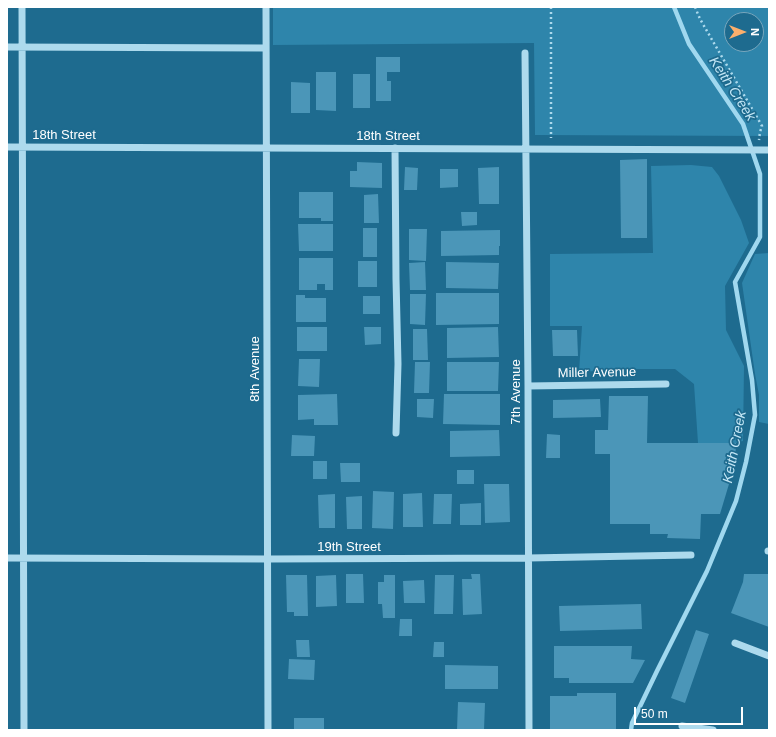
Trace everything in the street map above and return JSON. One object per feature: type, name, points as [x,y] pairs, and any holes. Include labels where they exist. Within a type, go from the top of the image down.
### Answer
[{"type":"street","points":[[22,7],[24,730]]},
{"type":"street","name":"8th Avenue","points":[[266,7],[268,730]]},
{"type":"street","points":[[7,47],[266,48]]},
{"type":"street","name":"7th Avenue","points":[[525,53],[529,730]]},
{"type":"street","name":"18th Street","points":[[7,147],[769,150]]},
{"type":"street","points":[[395,148],[398,364],[396,433]]},
{"type":"street","name":"Miller Avenue","points":[[528,386],[666,384]]},
{"type":"street","name":"19th Street","points":[[7,558],[528,558],[691,555]]},
{"type":"street","points":[[735,644],[769,656]]},
{"type":"street","points":[[682,726],[713,730]]},
{"type":"path","points":[[551,7],[551,131]]},
{"type":"path","points":[[695,7],[700,19],[762,126]]},
{"type":"shaded area","points":[[273,7],[769,7],[769,136],[535,135],[534,43],[273,45]]},
{"type":"shaded area","points":[[691,165],[712,167],[719,176],[741,220],[749,243],[725,286],[726,330],[744,366],[743,441],[736,443],[698,443],[694,384],[675,369],[629,369],[579,372],[582,326],[550,326],[550,254],[653,253],[651,166]]},
{"type":"shaded area","points":[[769,253],[769,424],[759,422],[759,395],[742,283],[755,254]]},
{"type":"building","points":[[376,57],[400,57],[400,72],[387,72],[387,81],[391,81],[391,101],[376,101]]},
{"type":"building","points":[[316,72],[336,72],[336,111],[316,110]]},
{"type":"building","points":[[353,74],[370,74],[370,108],[353,108]]},
{"type":"building","points":[[291,82],[310,83],[310,113],[291,113]]},
{"type":"building","points":[[647,159],[647,238],[621,238],[620,160]]},
{"type":"building","points":[[357,162],[382,163],[382,188],[350,187],[350,171],[357,171]]},
{"type":"building","points":[[405,167],[418,168],[417,190],[404,190]]},
{"type":"building","points":[[499,167],[499,204],[479,204],[478,168]]},
{"type":"building","points":[[440,169],[458,169],[458,187],[440,188]]},
{"type":"building","points":[[299,192],[333,192],[333,221],[321,221],[321,218],[299,218]]},
{"type":"building","points":[[378,194],[379,223],[364,223],[364,195]]},
{"type":"building","points":[[461,212],[477,212],[477,225],[462,226]]},
{"type":"building","points":[[298,224],[333,224],[333,251],[299,251]]},
{"type":"building","points":[[363,228],[377,228],[377,257],[363,257]]},
{"type":"building","points":[[409,229],[427,229],[426,261],[409,260]]},
{"type":"building","points":[[500,230],[499,255],[441,256],[441,231]]},
{"type":"building","points":[[299,258],[333,258],[333,290],[325,290],[325,284],[317,284],[317,290],[299,290]]},
{"type":"building","points":[[358,261],[377,261],[377,287],[358,287]]},
{"type":"building","points":[[425,262],[426,290],[410,290],[409,263]]},
{"type":"building","points":[[446,262],[499,263],[498,289],[446,288]]},
{"type":"building","points":[[436,293],[499,293],[499,324],[436,325]]},
{"type":"building","points":[[410,294],[426,294],[425,325],[410,324]]},
{"type":"building","points":[[296,295],[305,295],[305,298],[326,298],[326,322],[296,322]]},
{"type":"building","points":[[363,296],[380,296],[380,314],[363,314]]},
{"type":"building","points":[[297,327],[327,327],[327,351],[297,351]]},
{"type":"building","points":[[364,327],[381,327],[381,344],[365,345]]},
{"type":"building","points":[[498,327],[499,357],[447,358],[447,328]]},
{"type":"building","points":[[413,329],[427,329],[428,360],[413,360]]},
{"type":"building","points":[[552,330],[577,330],[578,356],[553,356]]},
{"type":"building","points":[[299,359],[320,359],[319,387],[298,386]]},
{"type":"building","points":[[415,362],[430,362],[429,393],[414,393]]},
{"type":"building","points":[[447,362],[499,362],[498,391],[447,391]]},
{"type":"building","points":[[337,394],[338,425],[314,425],[314,419],[298,420],[298,395]]},
{"type":"building","points":[[444,394],[500,394],[500,425],[443,424]]},
{"type":"building","points":[[609,396],[648,396],[647,443],[736,443],[735,464],[720,514],[701,514],[700,539],[667,538],[668,534],[650,534],[650,524],[610,524],[610,454],[595,454],[595,430],[608,430]]},
{"type":"building","points":[[417,399],[434,399],[433,418],[417,417]]},
{"type":"building","points":[[600,399],[601,417],[553,418],[553,400]]},
{"type":"building","points":[[499,430],[500,456],[450,457],[450,431]]},
{"type":"building","points":[[547,434],[560,435],[560,458],[546,458]]},
{"type":"building","points":[[292,435],[315,436],[314,456],[291,456]]},
{"type":"building","points":[[313,461],[327,461],[327,479],[313,479]]},
{"type":"building","points":[[340,463],[360,463],[360,482],[341,482]]},
{"type":"building","points":[[457,470],[474,470],[474,484],[457,484]]},
{"type":"building","points":[[484,484],[509,484],[510,522],[485,523]]},
{"type":"building","points":[[373,491],[394,492],[393,529],[372,528]]},
{"type":"building","points":[[422,493],[423,527],[403,527],[403,494]]},
{"type":"building","points":[[335,494],[335,528],[319,528],[318,495]]},
{"type":"building","points":[[434,494],[452,494],[451,524],[433,524]]},
{"type":"building","points":[[362,496],[362,529],[347,529],[346,497]]},
{"type":"building","points":[[481,503],[481,525],[460,525],[460,504]]},
{"type":"building","points":[[346,574],[363,574],[364,603],[346,603]]},
{"type":"building","points":[[471,574],[480,574],[482,614],[463,615],[462,579],[472,579]]},
{"type":"building","points":[[744,574],[769,574],[769,627],[731,613],[743,582]]},
{"type":"building","points":[[286,575],[307,575],[308,616],[294,616],[294,612],[287,612]]},
{"type":"building","points":[[336,575],[337,606],[316,607],[316,576]]},
{"type":"building","points":[[384,575],[395,575],[395,618],[383,618],[382,604],[378,604],[378,582],[384,582]]},
{"type":"building","points":[[435,575],[454,575],[453,614],[434,614]]},
{"type":"building","points":[[424,580],[425,603],[404,603],[403,581]]},
{"type":"building","points":[[641,604],[642,629],[560,631],[559,606]]},
{"type":"building","points":[[400,619],[412,619],[412,636],[399,636]]},
{"type":"building","points":[[696,630],[709,634],[685,703],[671,698]]},
{"type":"building","points":[[296,640],[309,640],[310,657],[297,657]]},
{"type":"building","points":[[434,642],[444,642],[444,657],[433,657]]},
{"type":"building","points":[[554,646],[632,646],[631,659],[645,660],[633,683],[569,683],[569,678],[554,678]]},
{"type":"building","points":[[289,659],[315,660],[314,680],[288,679]]},
{"type":"building","points":[[445,665],[498,666],[498,689],[445,689]]},
{"type":"building","points":[[577,693],[616,693],[616,730],[550,730],[550,696],[577,696]]},
{"type":"building","points":[[458,702],[485,703],[484,730],[457,730]]},
{"type":"building","points":[[294,718],[324,718],[324,730],[294,730]]},
{"type":"waterway","name":"Keith Creek","points":[[631,730],[632,723],[707,571],[736,501],[746,462],[755,415],[752,380],[735,282],[760,237],[760,174],[743,124],[689,44],[674,7]]}]
